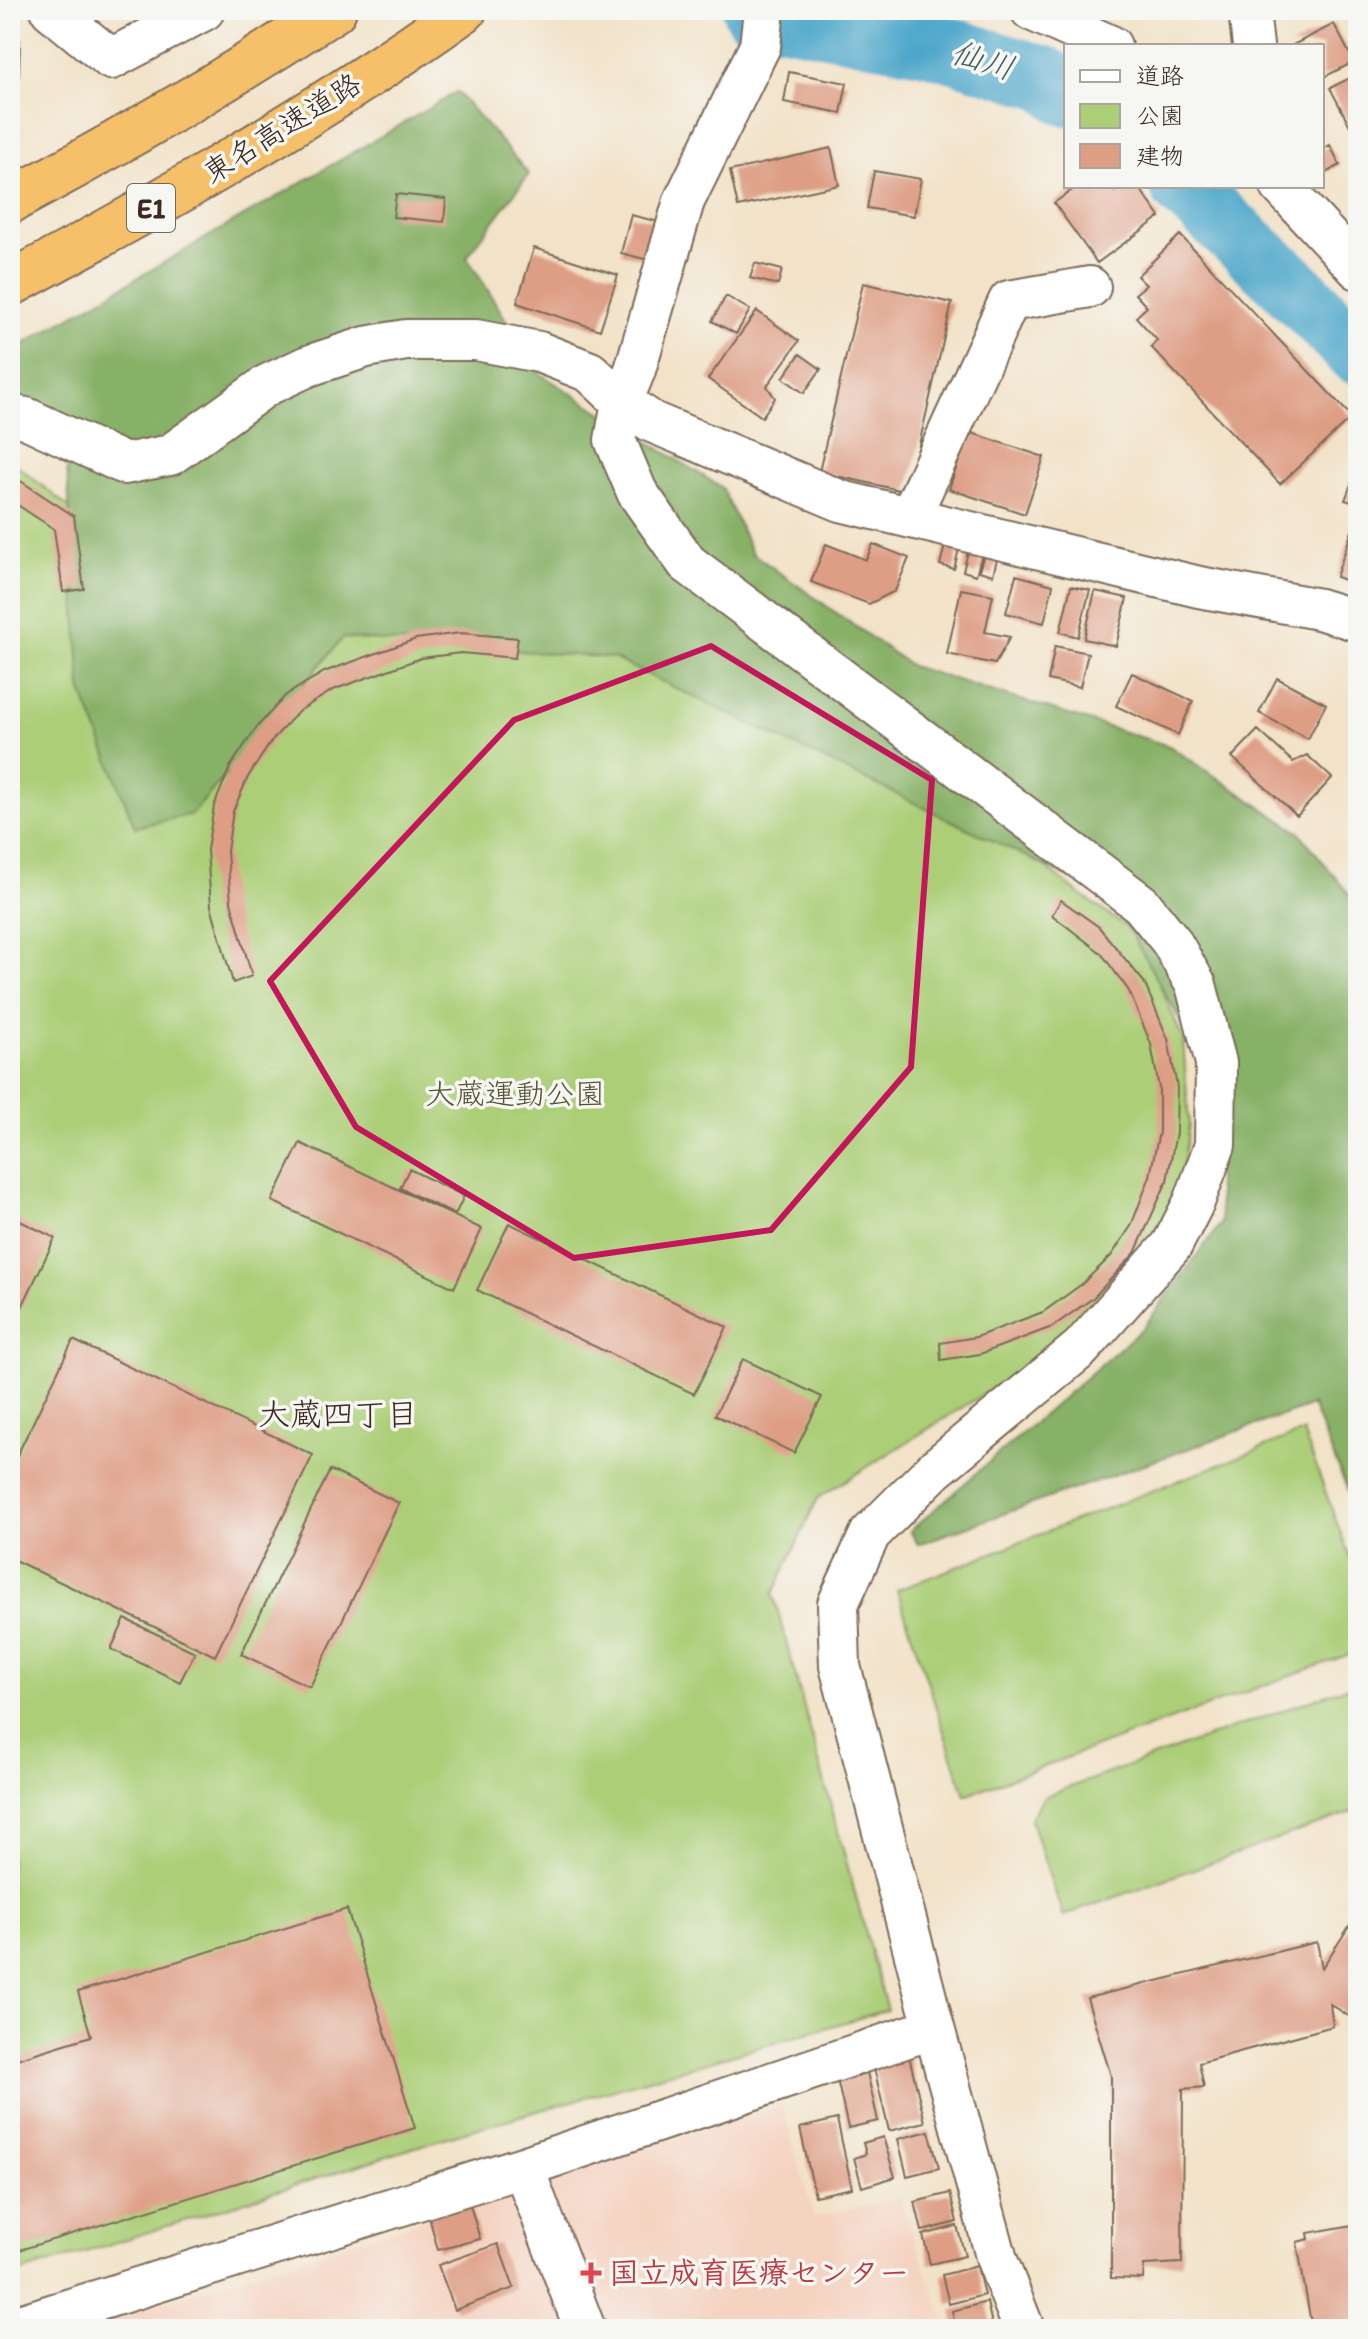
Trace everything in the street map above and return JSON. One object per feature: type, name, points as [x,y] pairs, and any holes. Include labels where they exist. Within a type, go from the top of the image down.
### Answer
[{"type":"highway","name":"E1","points":[[10,201],[102,152],[243,69],[334,10]]},
{"type":"highway","name":"東名高速道路","points":[[10,284],[136,217],[289,127],[464,10]]},
{"type":"street","points":[[51,10],[111,59],[204,10]]},
{"type":"street","points":[[1031,10],[1107,44]]},
{"type":"street","points":[[1249,10],[1253,44]]},
{"type":"street","points":[[762,28],[684,201],[635,370],[622,402],[615,440],[637,492],[687,563],[1141,904],[1171,941],[1196,985],[1216,1063],[1215,1145],[1194,1202],[1172,1245],[1081,1348],[934,1470],[870,1534],[838,1604],[840,1666],[997,2260],[1024,2329]]},
{"type":"street","points":[[1284,188],[1303,202],[1358,269]]},
{"type":"street","points":[[910,517],[1009,301],[1090,287]]},
{"type":"street","points":[[10,415],[26,418],[125,464],[170,455],[267,385],[308,366],[366,347],[406,340],[476,340],[539,352],[590,372],[622,402],[652,422],[841,501],[1199,587],[1319,609],[1358,621]]},
{"type":"street","points":[[10,2328],[523,2167],[934,2028]]},
{"type":"street","points":[[523,2167],[585,2329]]},
{"type":"highlighted area","points":[[711,646],[932,780],[911,1067],[771,1230],[574,1258],[356,1127],[270,981],[514,720]]},
{"type":"shaded area","name":"国立成育医療センター","points":[[782,2105],[814,2217],[899,2198],[948,2329],[80,2329]]},
{"type":"green space","points":[[457,92],[529,174],[467,257],[539,373],[722,488],[752,553],[911,666],[1169,746],[1299,832],[1358,905],[1358,1515],[1312,1405],[918,1544],[910,1531],[1143,1328],[1221,1223],[1207,1067],[1110,897],[613,658],[343,638],[192,814],[135,827],[81,689],[67,468],[10,390],[10,352]]},
{"type":"green space","name":"大蔵運動公園","points":[[10,460],[91,525],[762,646],[1129,929],[1158,981],[1183,1039],[1189,1125],[1177,1207],[1122,1285],[1014,1375],[818,1498],[773,1594],[887,2010],[444,2138],[10,2276]]},
{"type":"green space","points":[[1303,1432],[1358,1579],[1358,1651],[965,1795],[897,1590]]},
{"type":"green space","points":[[1358,1683],[1358,1810],[1063,1916],[1030,1818],[1045,1796]]},
{"type":"building","points":[[1334,24],[1354,62],[1324,77],[1324,44],[1295,44]]},
{"type":"building","points":[[10,39],[20,40],[19,76],[10,76]]},
{"type":"building","points":[[789,72],[847,83],[841,113],[784,102]]},
{"type":"building","points":[[1358,74],[1358,141],[1330,88]]},
{"type":"building","points":[[1330,145],[1340,165],[1324,174],[1324,149]]},
{"type":"building","points":[[831,148],[839,185],[738,207],[730,171]]},
{"type":"building","points":[[874,171],[921,179],[914,216],[867,208]]},
{"type":"building","points":[[1075,188],[1113,188],[1115,191],[1119,188],[1139,188],[1160,217],[1097,263],[1054,203]]},
{"type":"building","points":[[396,194],[446,199],[444,222],[393,217]]},
{"type":"building","points":[[631,215],[663,223],[652,261],[621,253]]},
{"type":"building","points":[[1180,235],[1352,417],[1280,484],[1151,347],[1157,340],[1136,317],[1147,307],[1135,294],[1146,285],[1137,276]]},
{"type":"building","points":[[534,248],[618,275],[600,330],[517,303]]},
{"type":"building","points":[[755,263],[782,270],[778,285],[750,278]]},
{"type":"building","points":[[863,283],[952,303],[908,492],[819,472]]},
{"type":"building","points":[[726,296],[750,310],[736,334],[712,321]]},
{"type":"building","points":[[757,311],[799,341],[767,386],[775,398],[762,417],[708,379]]},
{"type":"building","points":[[800,354],[821,369],[804,393],[783,378]]},
{"type":"building","points":[[969,432],[1044,457],[1025,514],[949,489]]},
{"type":"building","points":[[1358,466],[1358,504],[1345,500]]},
{"type":"building","points":[[10,474],[74,516],[84,589],[63,592],[54,529],[10,500]]},
{"type":"building","points":[[1358,514],[1358,585],[1336,577]]},
{"type":"building","points":[[946,541],[960,545],[954,569],[940,565]]},
{"type":"building","points":[[826,544],[866,560],[873,544],[909,558],[895,591],[869,604],[811,582]]},
{"type":"building","points":[[969,548],[983,551],[976,575],[963,571]]},
{"type":"building","points":[[986,548],[999,551],[993,575],[979,571]]},
{"type":"building","points":[[1016,575],[1053,585],[1044,623],[1006,613]]},
{"type":"building","points":[[1071,586],[1090,590],[1078,637],[1060,632]]},
{"type":"building","points":[[961,589],[993,595],[985,632],[1010,637],[995,664],[947,654]]},
{"type":"building","points":[[1095,591],[1127,598],[1116,646],[1084,639]]},
{"type":"building","points":[[460,633],[518,638],[515,658],[461,653],[421,658],[333,690],[299,711],[272,740],[248,777],[233,811],[227,851],[231,902],[252,976],[233,983],[211,906],[207,850],[214,806],[230,767],[256,728],[286,695],[324,672],[416,639]]},
{"type":"building","points":[[1055,646],[1088,653],[1080,687],[1048,680]]},
{"type":"building","points":[[1132,673],[1193,701],[1178,735],[1116,706]]},
{"type":"building","points":[[1277,678],[1326,704],[1308,739],[1259,713]]},
{"type":"building","points":[[1258,730],[1293,762],[1307,755],[1332,778],[1297,816],[1232,757]]},
{"type":"building","points":[[1061,900],[1099,927],[1144,982],[1168,1039],[1177,1087],[1176,1133],[1167,1181],[1135,1253],[1093,1298],[1052,1327],[980,1354],[941,1360],[940,1343],[976,1337],[1043,1312],[1082,1284],[1111,1256],[1131,1226],[1150,1176],[1159,1132],[1159,1088],[1151,1044],[1129,991],[1101,953],[1052,915]]},
{"type":"building","points":[[300,1143],[482,1229],[454,1288],[272,1201]]},
{"type":"building","points":[[409,1169],[464,1196],[455,1215],[400,1188]]},
{"type":"building","points":[[10,1216],[55,1238],[10,1332]]},
{"type":"building","points":[[509,1223],[727,1327],[694,1394],[477,1290]]},
{"type":"building","points":[[73,1340],[313,1455],[215,1656],[10,1558],[10,1470]]},
{"type":"building","points":[[743,1359],[822,1397],[794,1453],[715,1415]]},
{"type":"building","points":[[330,1470],[399,1503],[310,1687],[241,1654]]},
{"type":"building","points":[[125,1619],[195,1652],[180,1682],[111,1649]]},
{"type":"building","points":[[347,1909],[415,2128],[10,2253],[10,2061],[91,2036],[78,1992]]},
{"type":"building","points":[[1354,1919],[1358,1922],[1358,2022],[1330,2004],[1333,2026],[1199,2063],[1204,2087],[1183,2089],[1182,2263],[1144,2265],[1143,2279],[1111,2278],[1111,2076],[1087,1998],[1317,1942],[1322,1968]]},
{"type":"building","points":[[909,2056],[925,2122],[889,2131],[873,2064]]},
{"type":"building","points":[[867,2072],[878,2121],[848,2128],[837,2079]]},
{"type":"building","points":[[837,2119],[852,2188],[815,2196],[800,2128]]},
{"type":"building","points":[[929,2131],[939,2168],[907,2176],[898,2139]]},
{"type":"building","points":[[883,2137],[895,2177],[862,2187],[854,2158],[866,2154],[863,2143]]},
{"type":"building","points":[[950,2193],[957,2222],[922,2231],[915,2202]]},
{"type":"building","points":[[470,2205],[480,2239],[438,2250],[429,2217]]},
{"type":"building","points":[[1358,2224],[1358,2329],[1312,2329],[1297,2242],[1309,2239],[1308,2233]]},
{"type":"building","points":[[957,2226],[965,2256],[930,2264],[923,2235]]},
{"type":"building","points":[[498,2244],[514,2288],[455,2310],[438,2265]]},
{"type":"building","points":[[977,2266],[984,2295],[949,2304],[942,2275]]},
{"type":"building","points":[[987,2302],[993,2329],[956,2329],[952,2311]]},
{"type":"waterway","name":"仙川","points":[[754,10],[932,44],[1045,78],[1064,92]]},
{"type":"waterway","name":"仙川","points":[[1184,188],[1287,282],[1358,353]]},
{"type":"place","name":"国立成育医療センター","points":[[591,2273]]},
{"type":"district","name":"大蔵四丁目","points":[[338,1414]]}]
